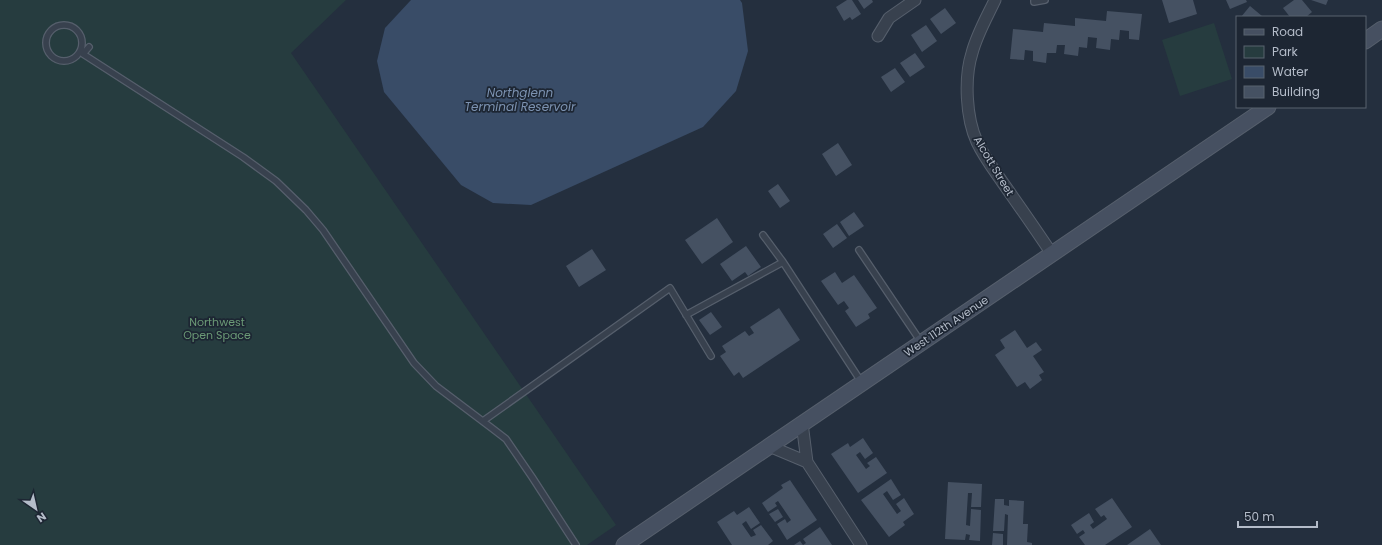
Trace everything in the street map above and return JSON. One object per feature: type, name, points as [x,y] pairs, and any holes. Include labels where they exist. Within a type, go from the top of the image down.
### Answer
[{"type":"main road","points":[[1366,40],[1382,29]]},
{"type":"main road","name":"West 112th Avenue","points":[[624,545],[1267,108]]},
{"type":"street","points":[[878,36],[888,18],[915,0]]},
{"type":"street","name":"Alcott Street","points":[[996,0],[976,40],[971,54],[967,81],[968,102],[972,127],[977,142],[987,160],[1052,254]]},
{"type":"street","points":[[802,423],[807,462],[861,545]]},
{"type":"street","points":[[769,446],[807,462]]},
{"type":"lane","points":[[1034,0],[1034,2],[1045,0]]},
{"type":"lane","points":[[81,54],[82,42],[76,29],[61,26],[52,30],[49,34],[47,38],[47,48],[52,57],[57,60],[67,61],[72,59],[81,54],[88,47]]},
{"type":"lane","points":[[81,54],[243,157],[276,181],[306,210],[323,230],[414,363],[436,386],[506,439],[576,545]]},
{"type":"lane","points":[[763,235],[783,262],[862,382]]},
{"type":"lane","points":[[859,250],[921,342]]},
{"type":"lane","points":[[686,315],[783,262]]},
{"type":"lane","points":[[482,421],[670,288],[711,356]]},
{"type":"green space","name":"Northwest Open Space","points":[[0,0],[346,0],[291,53],[616,525],[587,545],[0,545]]},
{"type":"green space","points":[[1214,23],[1232,79],[1180,96],[1162,40]]},
{"type":"water","name":"Northglenn Terminal Reservoir","points":[[411,0],[740,0],[742,3],[748,51],[736,91],[703,127],[531,205],[493,203],[461,185],[384,92],[377,61],[385,28]]},
{"type":"building","points":[[847,0],[852,0],[861,14],[852,20],[850,17],[844,21],[836,7]]},
{"type":"building","points":[[858,0],[872,0],[873,2],[864,9]]},
{"type":"building","points":[[1162,0],[1193,0],[1197,14],[1169,23]]},
{"type":"building","points":[[1226,0],[1246,0],[1247,2],[1230,9]]},
{"type":"building","points":[[1294,0],[1302,0],[1312,12],[1307,16],[1289,16],[1283,8]]},
{"type":"building","points":[[1311,0],[1328,0],[1326,5]]},
{"type":"building","points":[[1250,6],[1262,16],[1242,16]]},
{"type":"building","points":[[945,8],[956,23],[941,34],[930,19]]},
{"type":"building","points":[[1107,11],[1142,14],[1139,40],[1129,39],[1129,31],[1120,30],[1119,40],[1111,39],[1110,50],[1096,48],[1097,38],[1088,37],[1087,48],[1079,47],[1078,56],[1064,54],[1065,45],[1057,45],[1056,53],[1047,53],[1046,63],[1033,61],[1033,51],[1025,50],[1024,60],[1010,59],[1013,29],[1043,32],[1044,23],[1075,26],[1075,18],[1106,21]]},
{"type":"building","points":[[926,25],[937,41],[922,52],[911,35]]},
{"type":"building","points":[[915,53],[925,67],[910,77],[900,63]]},
{"type":"building","points":[[895,68],[905,82],[891,92],[881,77]]},
{"type":"building","points":[[838,143],[852,165],[836,176],[822,154]]},
{"type":"building","points":[[778,184],[790,201],[780,208],[768,191]]},
{"type":"building","points":[[854,212],[864,226],[849,236],[840,222]]},
{"type":"building","points":[[717,218],[733,242],[702,264],[685,240]]},
{"type":"building","points":[[837,224],[847,238],[833,248],[823,234]]},
{"type":"building","points":[[746,246],[761,267],[748,276],[745,272],[732,281],[720,264]]},
{"type":"building","points":[[592,249],[606,270],[579,287],[566,266]]},
{"type":"building","points":[[835,272],[842,283],[854,275],[877,308],[868,314],[870,318],[856,327],[845,311],[849,308],[844,301],[838,305],[821,281]]},
{"type":"building","points":[[779,308],[800,340],[743,378],[739,372],[734,376],[720,356],[726,352],[722,346],[745,331],[749,336],[754,333],[750,327]]},
{"type":"building","points":[[711,312],[722,327],[710,335],[699,320]]},
{"type":"building","points":[[1015,330],[1027,348],[1036,342],[1042,350],[1033,356],[1044,372],[1039,375],[1042,380],[1030,389],[1025,382],[1017,387],[995,355],[1005,348],[1000,340]]},
{"type":"building","points":[[863,438],[873,453],[865,459],[860,452],[856,455],[866,469],[870,466],[867,463],[876,457],[887,473],[858,493],[831,454],[848,443],[850,447]]},
{"type":"building","points":[[891,479],[901,495],[893,500],[887,491],[883,494],[897,514],[901,511],[896,504],[904,498],[914,514],[903,522],[905,525],[889,537],[861,500]]},
{"type":"building","points":[[790,480],[817,520],[787,540],[777,524],[785,519],[787,523],[791,520],[778,501],[775,503],[777,506],[768,512],[762,503],[783,488],[781,485]]},
{"type":"building","points":[[948,482],[982,484],[981,507],[971,507],[972,493],[968,493],[966,525],[970,526],[971,509],[981,510],[980,541],[969,540],[970,535],[966,534],[965,540],[945,539]]},
{"type":"building","points":[[1112,498],[1132,527],[1105,545],[1085,545],[1079,537],[1085,533],[1083,530],[1077,534],[1071,525],[1089,513],[1094,522],[1090,525],[1093,529],[1107,519],[1104,515],[1101,517],[1095,509]]},
{"type":"building","points":[[995,499],[1004,499],[1004,505],[1009,506],[1009,500],[1024,501],[1023,524],[1028,524],[1027,542],[1032,543],[1032,545],[1007,545],[1008,515],[1005,514],[1004,531],[993,531]]},
{"type":"building","points":[[749,507],[760,523],[751,529],[746,521],[742,524],[751,537],[756,535],[753,530],[761,525],[773,541],[768,545],[732,545],[717,522],[734,511],[737,515]]},
{"type":"building","points":[[778,509],[783,517],[775,522],[769,514]]},
{"type":"building","points":[[820,527],[832,545],[803,545],[806,543],[803,539]]},
{"type":"building","points":[[1150,529],[1161,545],[1127,545]]},
{"type":"building","points":[[993,533],[1003,534],[1003,545],[992,545]]},
{"type":"building","points":[[800,541],[803,545],[794,545]]}]
